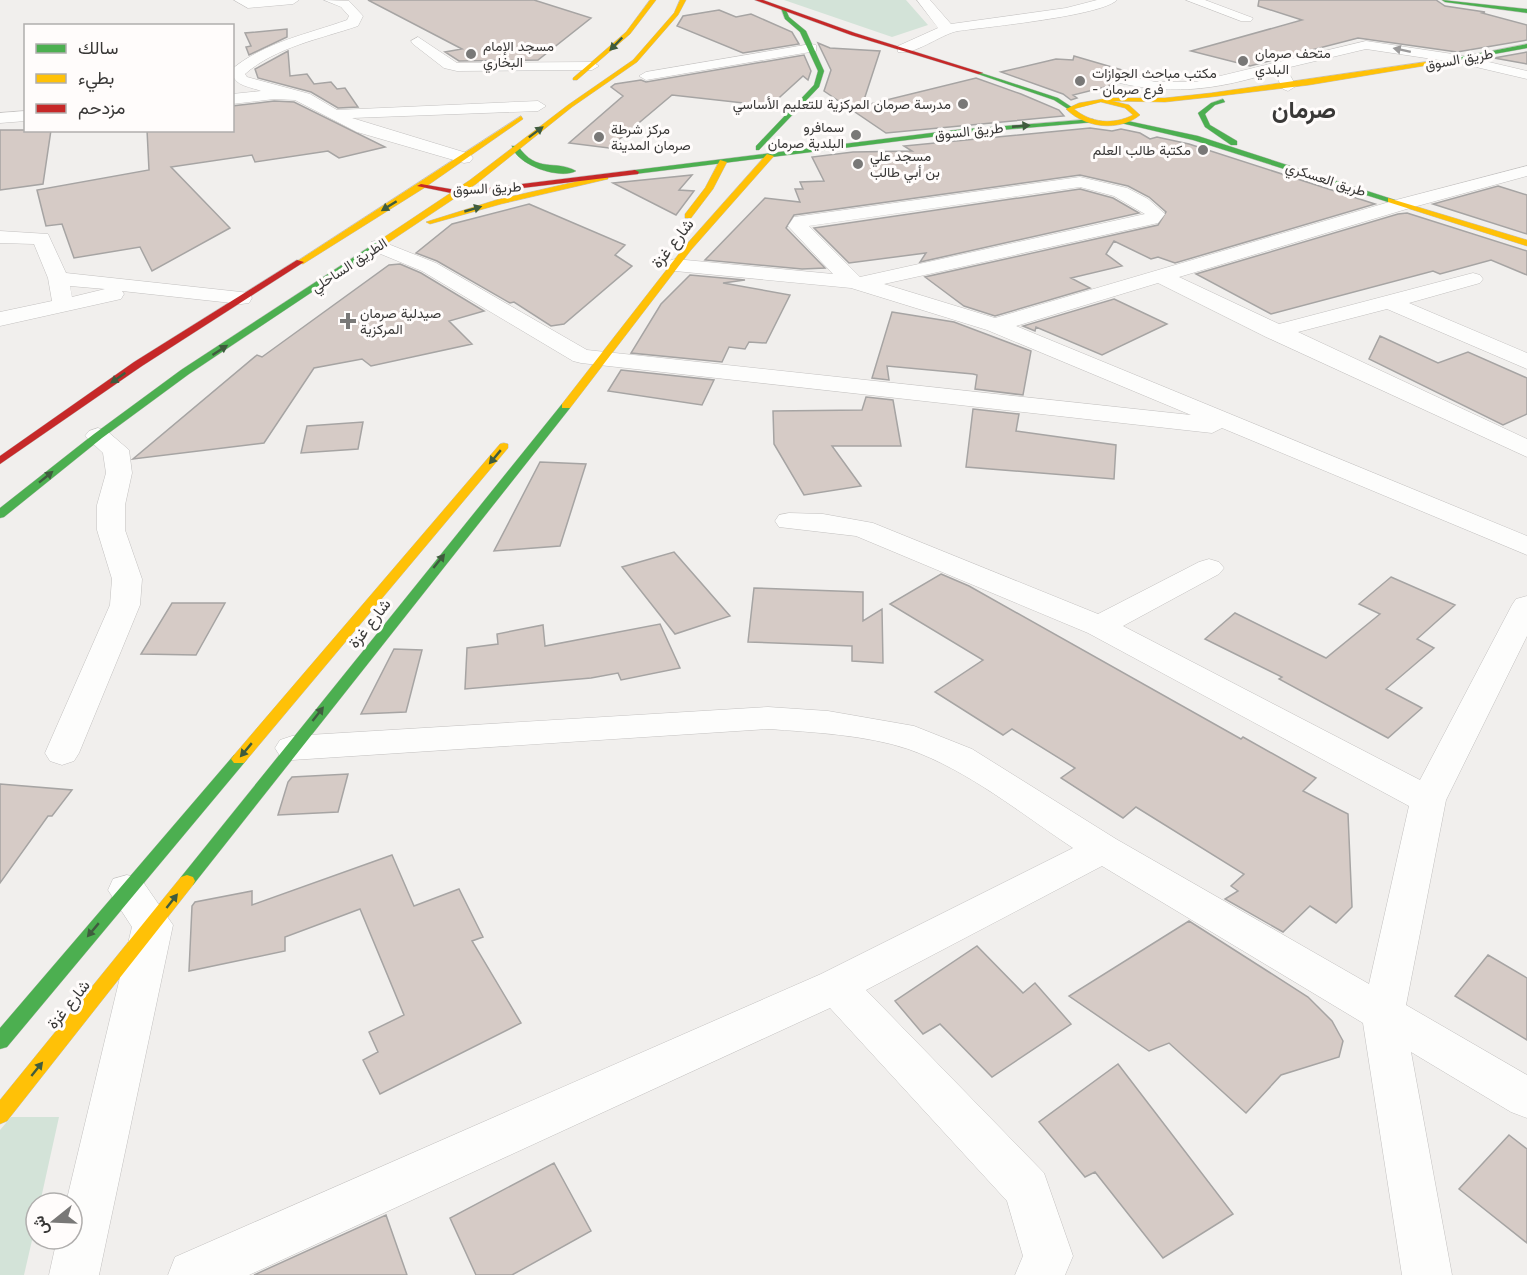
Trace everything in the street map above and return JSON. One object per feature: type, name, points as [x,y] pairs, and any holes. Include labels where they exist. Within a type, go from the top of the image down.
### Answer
[{"type":"main road","points":[[565,86],[592,66],[643,17],[653,0]]},
{"type":"main road","name":"الطريق الساحلي","points":[[0,514],[98,436],[185,372],[473,182],[515,148],[635,61],[676,14],[683,0]]},
{"type":"main road","points":[[758,0],[1022,86],[1056,99],[1069,108],[1075,116],[1093,121]]},
{"type":"main road","points":[[1445,0],[1527,11]]},
{"type":"main road","name":"شارع غزة","points":[[0,1115],[153,925],[431,570],[587,356],[675,265],[817,86],[821,71],[803,31],[788,18],[778,5]]},
{"type":"main road","name":"طريق السوق","points":[[764,152],[955,132],[1093,121],[1123,122],[1137,115],[1370,81],[1527,46]]},
{"type":"main road","name":"طريق السوق","points":[[421,186],[456,192],[605,177],[1069,108],[1079,103],[1158,100],[1288,86],[1527,51]]},
{"type":"main road","points":[[1022,86],[1104,102]]},
{"type":"main road","points":[[1223,101],[1213,104],[1201,113],[1208,126],[1234,142]]},
{"type":"main road","name":"طريق العسكري","points":[[1104,102],[1127,106],[1137,115],[1234,142],[1412,201],[1527,243]]},
{"type":"main road","name":"الطريق الساحلي","points":[[0,461],[138,364],[421,186],[542,103]]},
{"type":"main road","name":"طريق العسكري","points":[[1123,122],[1195,138],[1527,233]]},
{"type":"main road","points":[[515,148],[517,154],[524,160],[536,165],[572,171]]},
{"type":"main road","name":"شارع غزة","points":[[682,225],[709,189],[722,158]]},
{"type":"main road","name":"طريق السوق","points":[[421,186],[722,158]]},
{"type":"main road","points":[[397,233],[467,210],[605,177]]},
{"type":"main road","points":[[138,364],[185,372]]},
{"type":"main road","name":"شارع غزة","points":[[0,1041],[512,437]]},
{"type":"street","points":[[240,0],[248,4],[293,0]]},
{"type":"street","points":[[337,0],[345,4],[357,16],[353,23],[278,50],[244,67],[237,73],[242,80],[321,105],[330,114],[375,133],[464,158]]},
{"type":"street","points":[[923,0],[940,18],[944,29]]},
{"type":"street","points":[[903,49],[939,35],[944,29],[1067,12],[1111,0]]},
{"type":"street","points":[[1192,0],[1246,18]]},
{"type":"street","points":[[418,41],[449,65],[457,67],[592,66]]},
{"type":"street","points":[[1112,77],[1144,86],[1176,89],[1225,82],[1277,66],[1366,45],[1466,61],[1527,75]]},
{"type":"street","points":[[646,76],[811,48]]},
{"type":"street","points":[[1277,66],[1288,86]]},
{"type":"street","points":[[234,99],[289,94]]},
{"type":"street","points":[[330,114],[542,103]]},
{"type":"street","points":[[0,118],[24,116]]},
{"type":"street","points":[[995,325],[1412,201],[1527,171]]},
{"type":"street","points":[[1080,182],[1104,185],[1150,208],[1156,214],[1145,220],[857,283],[798,226],[801,221],[1080,182]]},
{"type":"street","points":[[0,237],[42,238],[58,278],[63,304]]},
{"type":"street","points":[[378,246],[429,267],[587,356],[1248,429]]},
{"type":"street","points":[[675,265],[857,283],[995,325],[1527,546]]},
{"type":"street","points":[[1160,276],[1274,332],[1527,449]]},
{"type":"street","points":[[58,278],[241,298]]},
{"type":"street","points":[[1274,332],[1473,279]]},
{"type":"street","points":[[0,319],[152,287]]},
{"type":"street","points":[[1390,302],[1527,362]]},
{"type":"street","points":[[62,753],[125,605],[127,579],[111,530],[111,505],[119,472],[116,450],[98,436]]},
{"type":"street","points":[[789,521],[823,522],[863,529],[1099,626],[1428,800]]},
{"type":"street","points":[[1099,626],[1209,568]]},
{"type":"street","points":[[1427,1275],[1383,1015],[1428,800],[1527,605]]},
{"type":"street","points":[[292,747],[768,718],[828,722],[914,738],[960,757],[1103,849],[1527,1098]]},
{"type":"street","points":[[193,1275],[836,986],[1103,849]]},
{"type":"street","points":[[74,1275],[153,925],[127,890]]},
{"type":"street","points":[[836,986],[1027,1189],[1048,1256],[1040,1275]]},
{"type":"green space","points":[[784,0],[906,0],[928,25],[892,37]]},
{"type":"green space","points":[[11,1117],[59,1117],[43,1191],[24,1191],[24,1251],[30,1251],[24,1275],[0,1275],[0,1130]]},
{"type":"building","points":[[368,0],[534,0],[591,18],[538,60],[459,61],[445,52],[462,49]]},
{"type":"building","points":[[1259,0],[1436,0],[1445,6],[1485,12],[1482,13],[1527,25],[1527,40],[1457,52],[1358,38],[1250,66],[1191,51],[1302,20],[1258,6]]},
{"type":"building","points":[[719,10],[736,17],[751,14],[792,32],[799,44],[743,53],[677,26],[683,16]]},
{"type":"building","points":[[287,29],[287,37],[249,55],[246,47],[251,46],[245,33]]},
{"type":"building","points":[[818,43],[830,48],[880,51],[862,106],[976,78],[1059,110],[1064,116],[886,133],[824,91],[831,70]]},
{"type":"building","points":[[288,51],[290,76],[307,74],[314,84],[331,82],[337,89],[345,88],[358,107],[338,108],[311,92],[258,78],[255,69]]},
{"type":"building","points":[[1527,52],[1527,64],[1494,58]]},
{"type":"building","points":[[804,55],[811,71],[808,80],[803,76],[770,106],[672,95],[609,148],[569,143],[623,96],[611,87],[615,84],[641,80],[646,82]]},
{"type":"building","points":[[1074,56],[1146,77],[1111,71],[1103,78],[1107,82],[1117,84],[1073,95],[1077,98],[1071,100],[1063,94],[1001,72],[1056,59],[1073,60]]},
{"type":"building","points":[[274,101],[294,102],[385,147],[339,158],[328,151],[255,162],[252,155],[171,167],[230,228],[152,271],[140,247],[74,258],[62,224],[46,226],[37,190],[149,170],[147,132],[234,132],[234,106]]},
{"type":"building","points":[[1090,128],[1112,131],[1121,129],[1140,133],[1150,139],[1157,137],[1189,144],[1375,204],[1175,263],[1158,257],[1151,259],[1114,241],[1106,254],[1122,266],[1071,278],[1090,288],[995,316],[964,306],[925,277],[1158,225],[1166,212],[1149,197],[1128,186],[1080,175],[794,215],[786,228],[825,268],[802,269],[705,260],[765,198],[800,202],[795,189],[803,189],[800,182],[824,181],[812,157],[853,152],[912,151],[904,146]]},
{"type":"building","points":[[0,130],[51,132],[43,184],[0,190]]},
{"type":"building","points":[[692,175],[679,190],[694,191],[676,215],[613,183]]},
{"type":"building","points":[[1498,186],[1527,195],[1527,234],[1433,204]]},
{"type":"building","points":[[1080,189],[1113,198],[1139,213],[920,262],[926,253],[849,263],[814,228]]},
{"type":"building","points":[[529,204],[625,245],[615,255],[632,266],[564,324],[551,326],[514,302],[510,303],[437,261],[416,253],[452,224]]},
{"type":"building","points":[[1407,213],[1527,251],[1527,275],[1491,260],[1440,274],[1433,271],[1271,314],[1196,274],[1398,214]]},
{"type":"building","points":[[400,264],[421,273],[484,311],[449,321],[472,344],[371,366],[362,359],[314,368],[264,443],[133,459],[257,355],[262,357],[389,265]]},
{"type":"building","points":[[690,275],[745,280],[723,283],[790,295],[766,343],[749,342],[745,349],[729,347],[722,362],[631,353],[661,304]]},
{"type":"building","points":[[1114,299],[1167,324],[1102,355],[1036,327],[1035,331],[1023,326]]},
{"type":"building","points":[[892,312],[954,322],[1031,351],[1023,395],[975,389],[977,375],[973,374],[887,366],[889,380],[872,378]]},
{"type":"building","points":[[1380,336],[1438,363],[1468,352],[1527,378],[1527,414],[1503,425],[1369,359]]},
{"type":"building","points":[[621,370],[714,380],[702,405],[608,391]]},
{"type":"building","points":[[866,397],[893,400],[901,446],[832,446],[861,486],[804,495],[774,444],[773,411],[862,410]]},
{"type":"building","points":[[973,409],[1019,414],[1016,431],[1116,445],[1114,479],[966,467]]},
{"type":"building","points":[[363,422],[358,449],[301,453],[307,426]]},
{"type":"building","points":[[540,462],[586,464],[560,546],[494,551]]},
{"type":"building","points":[[674,552],[730,616],[675,634],[622,567]]},
{"type":"building","points":[[941,574],[969,586],[1241,739],[1243,737],[1316,778],[1303,791],[1348,814],[1352,907],[1336,923],[1310,906],[1283,932],[1225,899],[1238,891],[1231,886],[1244,874],[1136,807],[1123,818],[1061,778],[1075,768],[1012,729],[1003,735],[935,692],[983,660],[890,604]]},
{"type":"building","points":[[1391,577],[1455,605],[1417,639],[1434,648],[1386,689],[1422,708],[1388,738],[1279,679],[1282,677],[1205,639],[1235,613],[1326,658],[1380,614],[1359,604]]},
{"type":"building","points":[[754,588],[863,592],[863,621],[882,609],[883,663],[852,661],[852,646],[748,642]]},
{"type":"building","points":[[172,603],[225,603],[196,655],[141,654]]},
{"type":"building","points":[[660,624],[680,668],[621,680],[618,673],[591,678],[465,689],[467,648],[498,644],[497,634],[543,625],[545,646]]},
{"type":"building","points":[[394,649],[422,650],[406,712],[361,714]]},
{"type":"building","points":[[348,774],[338,812],[278,815],[288,782],[292,777]]},
{"type":"building","points":[[0,784],[72,790],[52,816],[48,816],[0,883]]},
{"type":"building","points":[[392,855],[414,906],[459,889],[483,937],[472,941],[521,1023],[380,1094],[363,1060],[378,1052],[369,1032],[404,1015],[360,909],[285,937],[285,951],[189,971],[192,906],[195,902],[252,891],[252,905]]},
{"type":"building","points":[[1189,921],[1308,997],[1332,1021],[1343,1041],[1339,1057],[1281,1075],[1246,1113],[1169,1043],[1149,1051],[1069,996]]},
{"type":"building","points":[[977,946],[1023,993],[1035,983],[1071,1024],[992,1077],[940,1024],[923,1034],[895,1001]]},
{"type":"building","points":[[1488,955],[1527,978],[1527,1040],[1455,996]]},
{"type":"building","points":[[1118,1064],[1233,1214],[1163,1258],[1095,1172],[1085,1177],[1039,1122]]},
{"type":"building","points":[[1509,1135],[1527,1149],[1527,1243],[1459,1189]]},
{"type":"building","points":[[554,1163],[591,1231],[512,1275],[476,1275],[450,1218]]},
{"type":"building","points":[[386,1215],[407,1275],[254,1275]]},
{"type":"traffic: fast","points":[[1445,0],[1527,11]]},
{"type":"traffic: fast","points":[[759,148],[817,86],[821,71],[803,31],[787,18],[783,9]]},
{"type":"traffic: fast","points":[[1439,62],[1527,46]]},
{"type":"traffic: fast","points":[[980,73],[1056,99],[1070,108]]},
{"type":"traffic: fast","points":[[1223,101],[1213,104],[1201,113],[1207,126],[1234,143]]},
{"type":"traffic: fast","points":[[635,172],[955,132],[1093,121]]},
{"type":"traffic: fast","points":[[1123,122],[1195,138],[1391,200]]},
{"type":"traffic: fast","points":[[515,148],[532,164],[572,171]]},
{"type":"traffic: fast","points":[[0,514],[98,436],[185,372],[383,242]]},
{"type":"traffic: fast","points":[[187,881],[566,406]]},
{"type":"traffic: fast","points":[[0,1041],[239,759]]},
{"type":"traffic: slow","points":[[575,79],[628,33],[653,0]]},
{"type":"traffic: slow","points":[[383,242],[473,182],[570,106],[635,61],[676,14],[683,0]]},
{"type":"traffic: slow","points":[[1104,102],[1127,106],[1137,115],[1120,122],[1102,124],[1084,119],[1069,109],[1095,101],[1165,100],[1244,92],[1439,62]]},
{"type":"traffic: slow","points":[[300,262],[421,186],[521,118]]},
{"type":"traffic: slow","points":[[566,406],[688,248],[770,156]]},
{"type":"traffic: slow","points":[[688,216],[709,189],[723,162]]},
{"type":"traffic: slow","points":[[430,222],[499,202],[605,177]]},
{"type":"traffic: slow","points":[[1391,200],[1527,243]]},
{"type":"traffic: slow","points":[[239,759],[504,446]]},
{"type":"traffic: slow","points":[[0,1115],[187,881]]},
{"type":"traffic: jam","points":[[758,0],[853,34],[980,73]]},
{"type":"traffic: jam","points":[[421,186],[456,192],[481,191],[635,172]]},
{"type":"traffic: jam","points":[[0,461],[138,364],[300,262]]},
{"type":"place","name":"مسجد الإمام البخاري","points":[[471,54]]},
{"type":"place","name":"متحف صرمان البلدي","points":[[1243,61]]},
{"type":"place","name":"مكتب مباحث الجوازات - فرع صرمان","points":[[1080,81]]},
{"type":"place","name":"مدرسة صرمان المركزية للتعليم الأساسي","points":[[963,104]]},
{"type":"place","name":"سمافرو البلدية صرمان","points":[[856,135]]},
{"type":"place","name":"مركز شرطة صرمان المدينة","points":[[599,137]]},
{"type":"place","name":"مكتبة طالب العلم","points":[[1203,150]]},
{"type":"place","name":"مسجد علي بن أبي طالب","points":[[858,164]]},
{"type":"place","name":"صيدلية صرمان المركزية","points":[[348,321]]},
{"type":"district","name":"صرمان","points":[[1304,109]]}]
